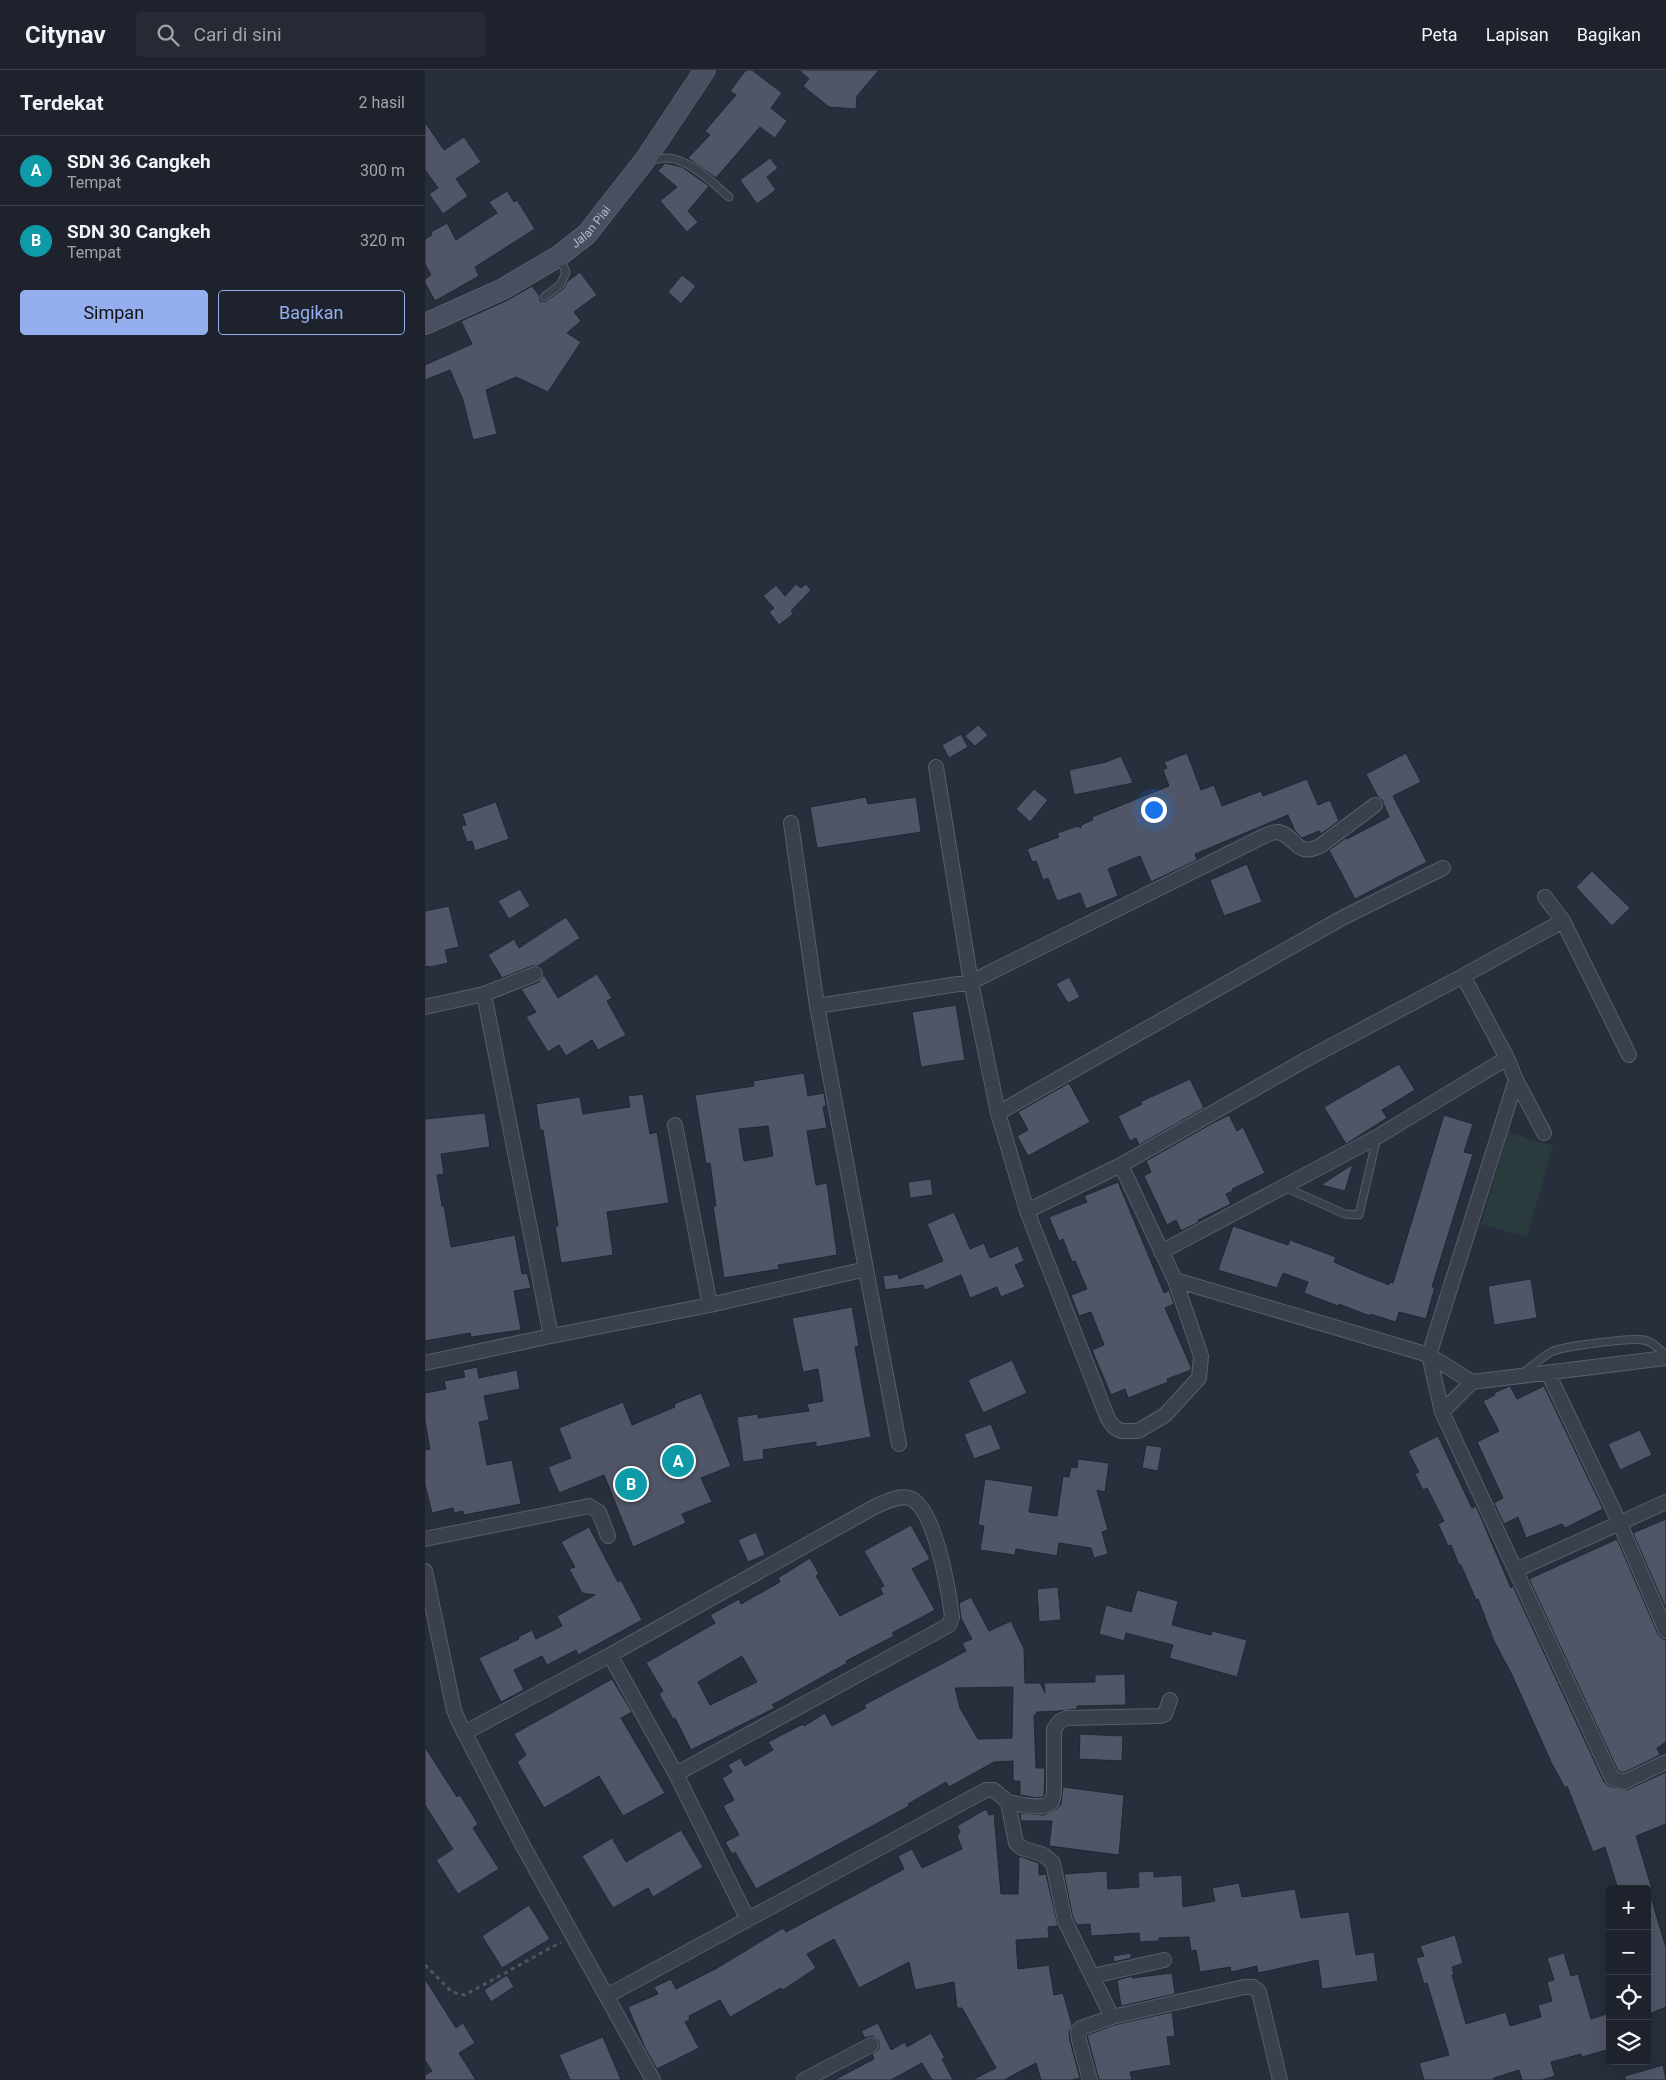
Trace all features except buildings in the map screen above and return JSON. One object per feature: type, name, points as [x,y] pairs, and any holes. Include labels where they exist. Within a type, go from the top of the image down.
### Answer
[{"type":"street","name":"Jalan Piai","points":[[425,324],[503,289],[559,256],[587,234],[645,160],[705,70]]},
{"type":"street","points":[[936,767],[971,982],[998,1114],[1027,1211],[1108,1419],[1114,1427],[1121,1431],[1138,1431],[1165,1414],[1199,1378],[1201,1356],[1175,1280],[1121,1165]]},
{"type":"street","points":[[817,1006],[971,982],[1273,832],[1279,832],[1299,848],[1313,850],[1375,805]]},
{"type":"street","points":[[791,823],[817,1006],[899,1444]]},
{"type":"street","points":[[998,1114],[1344,917],[1443,868]]},
{"type":"street","points":[[1545,897],[1563,921],[1629,1055]]},
{"type":"street","points":[[1027,1211],[1121,1165],[1307,1060],[1563,921]]},
{"type":"street","points":[[425,1007],[484,994],[535,974]]},
{"type":"street","points":[[1463,976],[1507,1058],[1516,1080],[1544,1133]]},
{"type":"street","points":[[484,994],[551,1336]]},
{"type":"street","points":[[1161,1252],[1377,1137],[1507,1058]]},
{"type":"street","points":[[1516,1080],[1429,1355],[1442,1412],[1612,1778],[1619,1782],[1624,1782],[1666,1762]]},
{"type":"street","points":[[675,1125],[711,1305]]},
{"type":"street","points":[[425,1363],[711,1305],[867,1269]]},
{"type":"street","points":[[1175,1280],[1429,1355],[1472,1382]]},
{"type":"street","points":[[1442,1412],[1472,1382],[1666,1356]]},
{"type":"street","points":[[1548,1373],[1619,1524],[1666,1632]]},
{"type":"street","points":[[464,1733],[610,1655],[876,1506],[900,1497],[911,1499],[922,1507],[942,1559],[952,1617],[949,1625],[676,1774]]},
{"type":"street","points":[[1516,1570],[1666,1502]]},
{"type":"street","points":[[425,1539],[589,1506],[599,1512],[608,1536]]},
{"type":"street","points":[[425,1571],[454,1710],[464,1733],[653,2080]]},
{"type":"street","points":[[610,1655],[676,1774],[747,1918]]},
{"type":"street","points":[[607,1996],[747,1918],[986,1790],[993,1790],[1007,1802],[1047,1806],[1052,1802],[1054,1792],[1054,1730],[1060,1721],[1067,1718],[1160,1716],[1165,1714],[1170,1700]]},
{"type":"street","points":[[1007,1802],[1016,1843],[1023,1848],[1044,1855],[1053,1863],[1065,1921],[1112,2017]]},
{"type":"street","points":[[1093,1976],[1164,1960]]},
{"type":"street","points":[[1090,2080],[1079,2040],[1078,2031],[1081,2028],[1112,2017],[1244,1987],[1253,1987],[1259,1992],[1280,2080]]},
{"type":"street","points":[[804,2080],[871,2045]]},
{"type":"lane","points":[[645,160],[667,158],[677,160],[700,172],[729,197]]},
{"type":"lane","points":[[544,298],[561,284],[566,272],[559,256]]},
{"type":"lane","points":[[1284,1187],[1345,1214],[1359,1214],[1377,1137]]},
{"type":"lane","points":[[1520,1375],[1551,1352],[1560,1348],[1643,1340],[1660,1349],[1666,1356]]},
{"type":"path","points":[[425,1965],[452,1992],[465,1995],[574,1935]]},
{"type":"shaded area","points":[[1508,1132],[1553,1146],[1527,1237],[1481,1224]]},
{"type":"place","name":"SDN 36 Cangkeh","points":[[678,1461]]},
{"type":"place","name":"SDN 30 Cangkeh","points":[[631,1484]]}]
